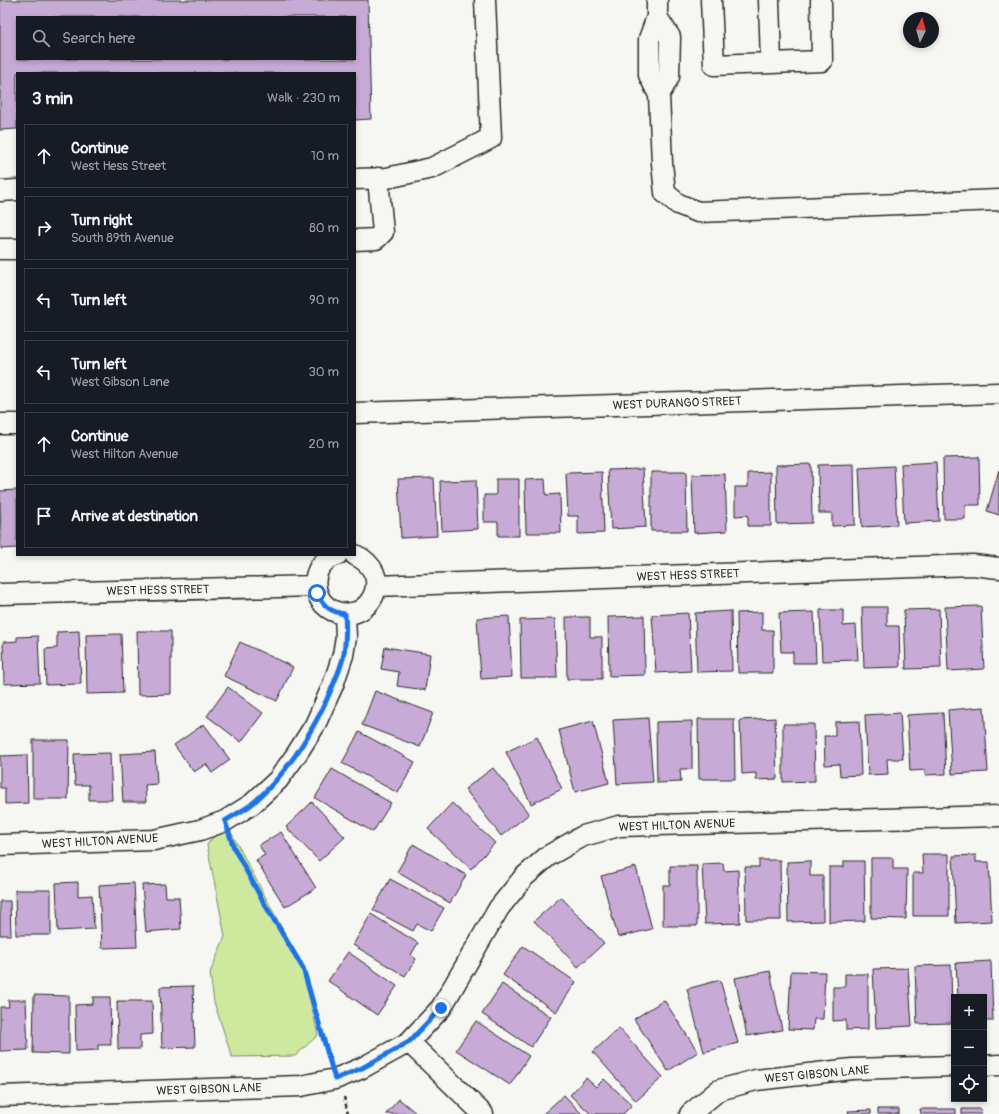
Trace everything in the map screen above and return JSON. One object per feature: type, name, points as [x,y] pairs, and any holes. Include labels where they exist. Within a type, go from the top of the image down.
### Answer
[{"type":"street","points":[[356,179],[387,178],[432,168],[491,138],[484,0]]},
{"type":"street","points":[[711,0],[714,65],[822,60],[821,0]]},
{"type":"street","points":[[769,0],[771,63]]},
{"type":"street","points":[[657,8],[670,37],[669,77],[659,95],[665,193],[678,204],[698,212],[999,200]]},
{"type":"street","points":[[356,240],[376,239],[383,232],[378,178]]},
{"type":"street","points":[[0,191],[16,190]]},
{"type":"street","points":[[0,249],[16,249]]},
{"type":"street","name":"WEST DURANGO STREET","points":[[356,413],[999,393]]},
{"type":"street","points":[[0,424],[16,424]]},
{"type":"street","points":[[335,556],[326,561],[320,568],[316,576],[315,586],[320,600],[325,606],[338,613],[345,614],[354,613],[363,609],[370,603],[376,586],[375,575],[370,566],[363,558],[356,555]]},
{"type":"street","name":"WEST HESS STREET","points":[[376,586],[965,565],[999,568]]},
{"type":"street","name":"WEST HESS STREET","points":[[0,594],[315,586]]},
{"type":"street","name":"WEST HILTON AVENUE","points":[[0,845],[154,840],[200,830],[225,821],[252,804],[278,780],[315,725],[333,685],[343,655],[346,637],[345,614]]},
{"type":"street","name":"WEST HILTON AVENUE","points":[[409,1042],[441,1008],[499,908],[524,876],[548,856],[583,836],[619,826],[999,816]]},
{"type":"street","points":[[409,1042],[483,1114]]},
{"type":"street","name":"WEST GIBSON LANE","points":[[0,1096],[301,1086],[335,1079],[362,1068],[409,1042]]},
{"type":"street","points":[[987,1066],[999,1065]]},
{"type":"street","name":"WEST GIBSON LANE","points":[[690,1114],[719,1090],[756,1080],[852,1069],[951,1066]]},
{"type":"path","points":[[225,821],[234,848],[264,903],[303,968],[335,1079]]},
{"type":"green space","points":[[225,821],[303,968],[318,1035],[295,1056],[232,1057],[214,1002],[210,973],[225,936],[207,845]]},
{"type":"building","points":[[0,0],[368,0],[371,119],[356,120],[356,72],[16,72],[16,129],[0,130]]},
{"type":"building","points":[[979,457],[980,505],[965,505],[965,519],[944,519],[943,458]]},
{"type":"building","points":[[936,462],[939,521],[904,523],[901,464]]},
{"type":"building","points":[[811,464],[812,523],[777,524],[776,465]]},
{"type":"building","points":[[854,464],[855,525],[832,526],[832,513],[819,513],[818,465]]},
{"type":"building","points":[[894,466],[897,525],[862,527],[859,468]]},
{"type":"building","points":[[643,469],[646,527],[611,529],[608,470]]},
{"type":"building","points":[[999,470],[999,515],[987,511]]},
{"type":"building","points":[[602,472],[604,533],[578,534],[578,516],[568,516],[566,473]]},
{"type":"building","points":[[651,472],[686,472],[687,531],[651,531]]},
{"type":"building","points":[[771,472],[771,526],[748,526],[748,515],[735,516],[735,487],[748,487],[748,473]]},
{"type":"building","points":[[725,474],[727,531],[694,533],[692,475]]},
{"type":"building","points":[[434,478],[437,536],[401,538],[398,479]]},
{"type":"building","points":[[496,479],[519,479],[519,536],[498,536],[498,522],[484,522],[484,495],[496,495]]},
{"type":"building","points":[[545,479],[546,495],[560,494],[561,533],[526,533],[525,480]]},
{"type":"building","points":[[476,480],[478,529],[442,531],[440,481]]},
{"type":"building","points":[[16,490],[16,548],[1,549],[0,491]]},
{"type":"building","points":[[981,606],[984,669],[948,671],[945,607]]},
{"type":"building","points":[[862,607],[887,607],[887,626],[899,626],[900,667],[864,668]]},
{"type":"building","points":[[939,609],[941,668],[906,669],[904,610]]},
{"type":"building","points":[[820,610],[843,610],[843,626],[856,625],[858,660],[822,661]]},
{"type":"building","points":[[731,611],[732,671],[697,672],[695,613]]},
{"type":"building","points":[[762,612],[762,630],[773,630],[773,673],[738,673],[737,613]]},
{"type":"building","points":[[814,612],[816,663],[793,663],[793,652],[781,652],[779,613]]},
{"type":"building","points":[[688,613],[691,671],[656,673],[652,615]]},
{"type":"building","points":[[509,616],[512,677],[481,679],[477,618]]},
{"type":"building","points":[[644,616],[645,675],[609,676],[608,617]]},
{"type":"building","points":[[566,617],[590,617],[590,637],[602,637],[602,679],[567,679]]},
{"type":"building","points":[[555,619],[557,678],[521,678],[520,620]]},
{"type":"building","points":[[79,631],[81,684],[46,685],[45,649],[57,648],[57,632]]},
{"type":"building","points":[[137,631],[171,631],[171,694],[138,695]]},
{"type":"building","points":[[121,634],[123,693],[87,694],[86,635]]},
{"type":"building","points":[[38,636],[40,683],[4,684],[3,642],[17,641],[17,637]]},
{"type":"building","points":[[240,642],[293,667],[277,701],[224,676]]},
{"type":"building","points":[[385,647],[430,654],[425,690],[397,686],[399,672],[381,669]]},
{"type":"building","points":[[228,687],[263,713],[241,742],[207,716]]},
{"type":"building","points":[[375,691],[433,713],[420,747],[362,725]]},
{"type":"building","points":[[984,707],[988,772],[952,774],[948,710]]},
{"type":"building","points":[[900,713],[903,759],[887,759],[888,774],[868,775],[865,715]]},
{"type":"building","points":[[943,713],[946,774],[925,775],[925,770],[910,771],[907,715]]},
{"type":"building","points":[[648,718],[653,782],[617,784],[613,720]]},
{"type":"building","points":[[775,718],[777,779],[756,780],[756,773],[742,774],[740,720]]},
{"type":"building","points":[[698,719],[734,719],[735,779],[699,779]]},
{"type":"building","points":[[593,721],[609,783],[575,792],[559,730]]},
{"type":"building","points":[[692,721],[692,769],[680,769],[681,782],[657,783],[656,722]]},
{"type":"building","points":[[859,721],[861,775],[840,776],[839,764],[825,765],[824,736],[835,736],[835,722]]},
{"type":"building","points":[[204,724],[230,760],[212,773],[206,764],[194,772],[174,745]]},
{"type":"building","points":[[783,724],[814,724],[815,781],[783,782]]},
{"type":"building","points":[[359,732],[415,762],[398,793],[342,763]]},
{"type":"building","points":[[537,737],[562,789],[531,804],[506,752]]},
{"type":"building","points":[[33,740],[69,740],[68,799],[33,799]]},
{"type":"building","points":[[155,752],[157,784],[145,785],[146,802],[123,802],[120,754]]},
{"type":"building","points":[[110,753],[112,800],[89,800],[89,785],[75,785],[74,754]]},
{"type":"building","points":[[27,755],[28,803],[5,804],[5,788],[0,788],[0,756]]},
{"type":"building","points":[[493,768],[529,814],[501,836],[465,789]]},
{"type":"building","points":[[332,769],[391,803],[373,832],[315,798]]},
{"type":"building","points":[[312,802],[345,837],[319,861],[286,827]]},
{"type":"building","points":[[452,803],[495,843],[471,869],[428,829]]},
{"type":"building","points":[[281,832],[316,888],[285,907],[256,860],[265,855],[259,845]]},
{"type":"building","points":[[413,844],[466,875],[450,903],[397,872]]},
{"type":"building","points":[[922,854],[949,854],[949,916],[913,916],[913,873],[923,873]]},
{"type":"building","points":[[976,855],[976,862],[989,862],[992,921],[956,923],[953,856]]},
{"type":"building","points":[[871,858],[893,858],[893,869],[907,869],[906,919],[871,918]]},
{"type":"building","points":[[759,860],[780,860],[781,920],[746,920],[745,867],[759,867]]},
{"type":"building","points":[[810,861],[810,876],[823,876],[823,921],[788,922],[787,862]]},
{"type":"building","points":[[844,861],[864,861],[865,921],[829,922],[829,867],[844,867]]},
{"type":"building","points":[[723,863],[724,871],[738,870],[740,923],[705,924],[702,864]]},
{"type":"building","points":[[670,866],[697,866],[697,926],[663,926],[663,885],[670,885]]},
{"type":"building","points":[[636,867],[652,929],[618,937],[601,876]]},
{"type":"building","points":[[390,879],[444,908],[431,931],[417,924],[413,931],[373,910]]},
{"type":"building","points":[[78,882],[78,896],[92,895],[94,929],[58,931],[56,883]]},
{"type":"building","points":[[134,883],[137,947],[102,948],[99,885]]},
{"type":"building","points":[[165,884],[166,897],[179,897],[181,929],[146,932],[142,885]]},
{"type":"building","points":[[15,890],[51,890],[51,935],[16,935]]},
{"type":"building","points":[[561,897],[604,943],[578,967],[534,921]]},
{"type":"building","points":[[0,901],[10,901],[11,935],[0,935]]},
{"type":"building","points":[[371,914],[418,943],[411,955],[416,959],[405,976],[353,945]]},
{"type":"building","points":[[523,946],[576,982],[556,1012],[503,975]]},
{"type":"building","points":[[348,952],[397,986],[377,1015],[328,981]]},
{"type":"building","points":[[991,961],[993,1021],[987,1021],[987,994],[958,994],[956,963]]},
{"type":"building","points":[[951,965],[951,1023],[917,1024],[915,966]]},
{"type":"building","points":[[908,968],[912,1026],[876,1028],[873,969]]},
{"type":"building","points":[[770,971],[782,1030],[747,1036],[735,978]]},
{"type":"building","points":[[791,971],[825,972],[823,1019],[814,1019],[813,1030],[788,1029]]},
{"type":"building","points":[[845,974],[868,974],[868,1029],[846,1030],[846,1020],[833,1021],[833,987],[845,987]]},
{"type":"building","points":[[720,980],[738,1043],[704,1052],[687,989]]},
{"type":"building","points":[[502,984],[551,1017],[531,1047],[482,1014]]},
{"type":"building","points":[[193,986],[195,1047],[162,1048],[160,987]]},
{"type":"building","points":[[34,995],[69,996],[69,1054],[33,1053]]},
{"type":"building","points":[[93,997],[110,997],[111,1045],[98,1045],[98,1050],[76,1051],[75,1005],[93,1004]]},
{"type":"building","points":[[8,1000],[26,1000],[28,1050],[0,1051],[0,1007],[9,1007]]},
{"type":"building","points":[[664,1000],[698,1052],[668,1071],[634,1019]]},
{"type":"building","points":[[117,1001],[152,1001],[153,1034],[140,1035],[140,1049],[118,1049]]},
{"type":"building","points":[[476,1021],[529,1056],[510,1085],[456,1050]]},
{"type":"building","points":[[619,1028],[663,1077],[636,1101],[593,1052]]},
{"type":"building","points":[[586,1078],[596,1087],[604,1079],[632,1105],[623,1114],[591,1114],[570,1095]]},
{"type":"building","points":[[564,1095],[582,1114],[543,1114]]},
{"type":"building","points":[[399,1099],[417,1114],[386,1114]]},
{"type":"building","points":[[878,1109],[899,1109],[899,1114],[878,1114]]},
{"type":"building","points":[[920,1109],[956,1109],[956,1114],[921,1114]]},
{"type":"building","points":[[962,1109],[980,1109],[981,1114],[962,1114]]},
{"type":"building","points":[[871,1110],[871,1114],[849,1114],[848,1111]]},
{"type":"route","points":[[317,593],[325,606],[338,613],[345,614],[346,637],[343,655],[333,685],[315,725],[278,780],[252,804],[225,821],[234,848],[264,903],[303,968],[335,1079],[362,1068],[409,1042],[441,1008]]}]
